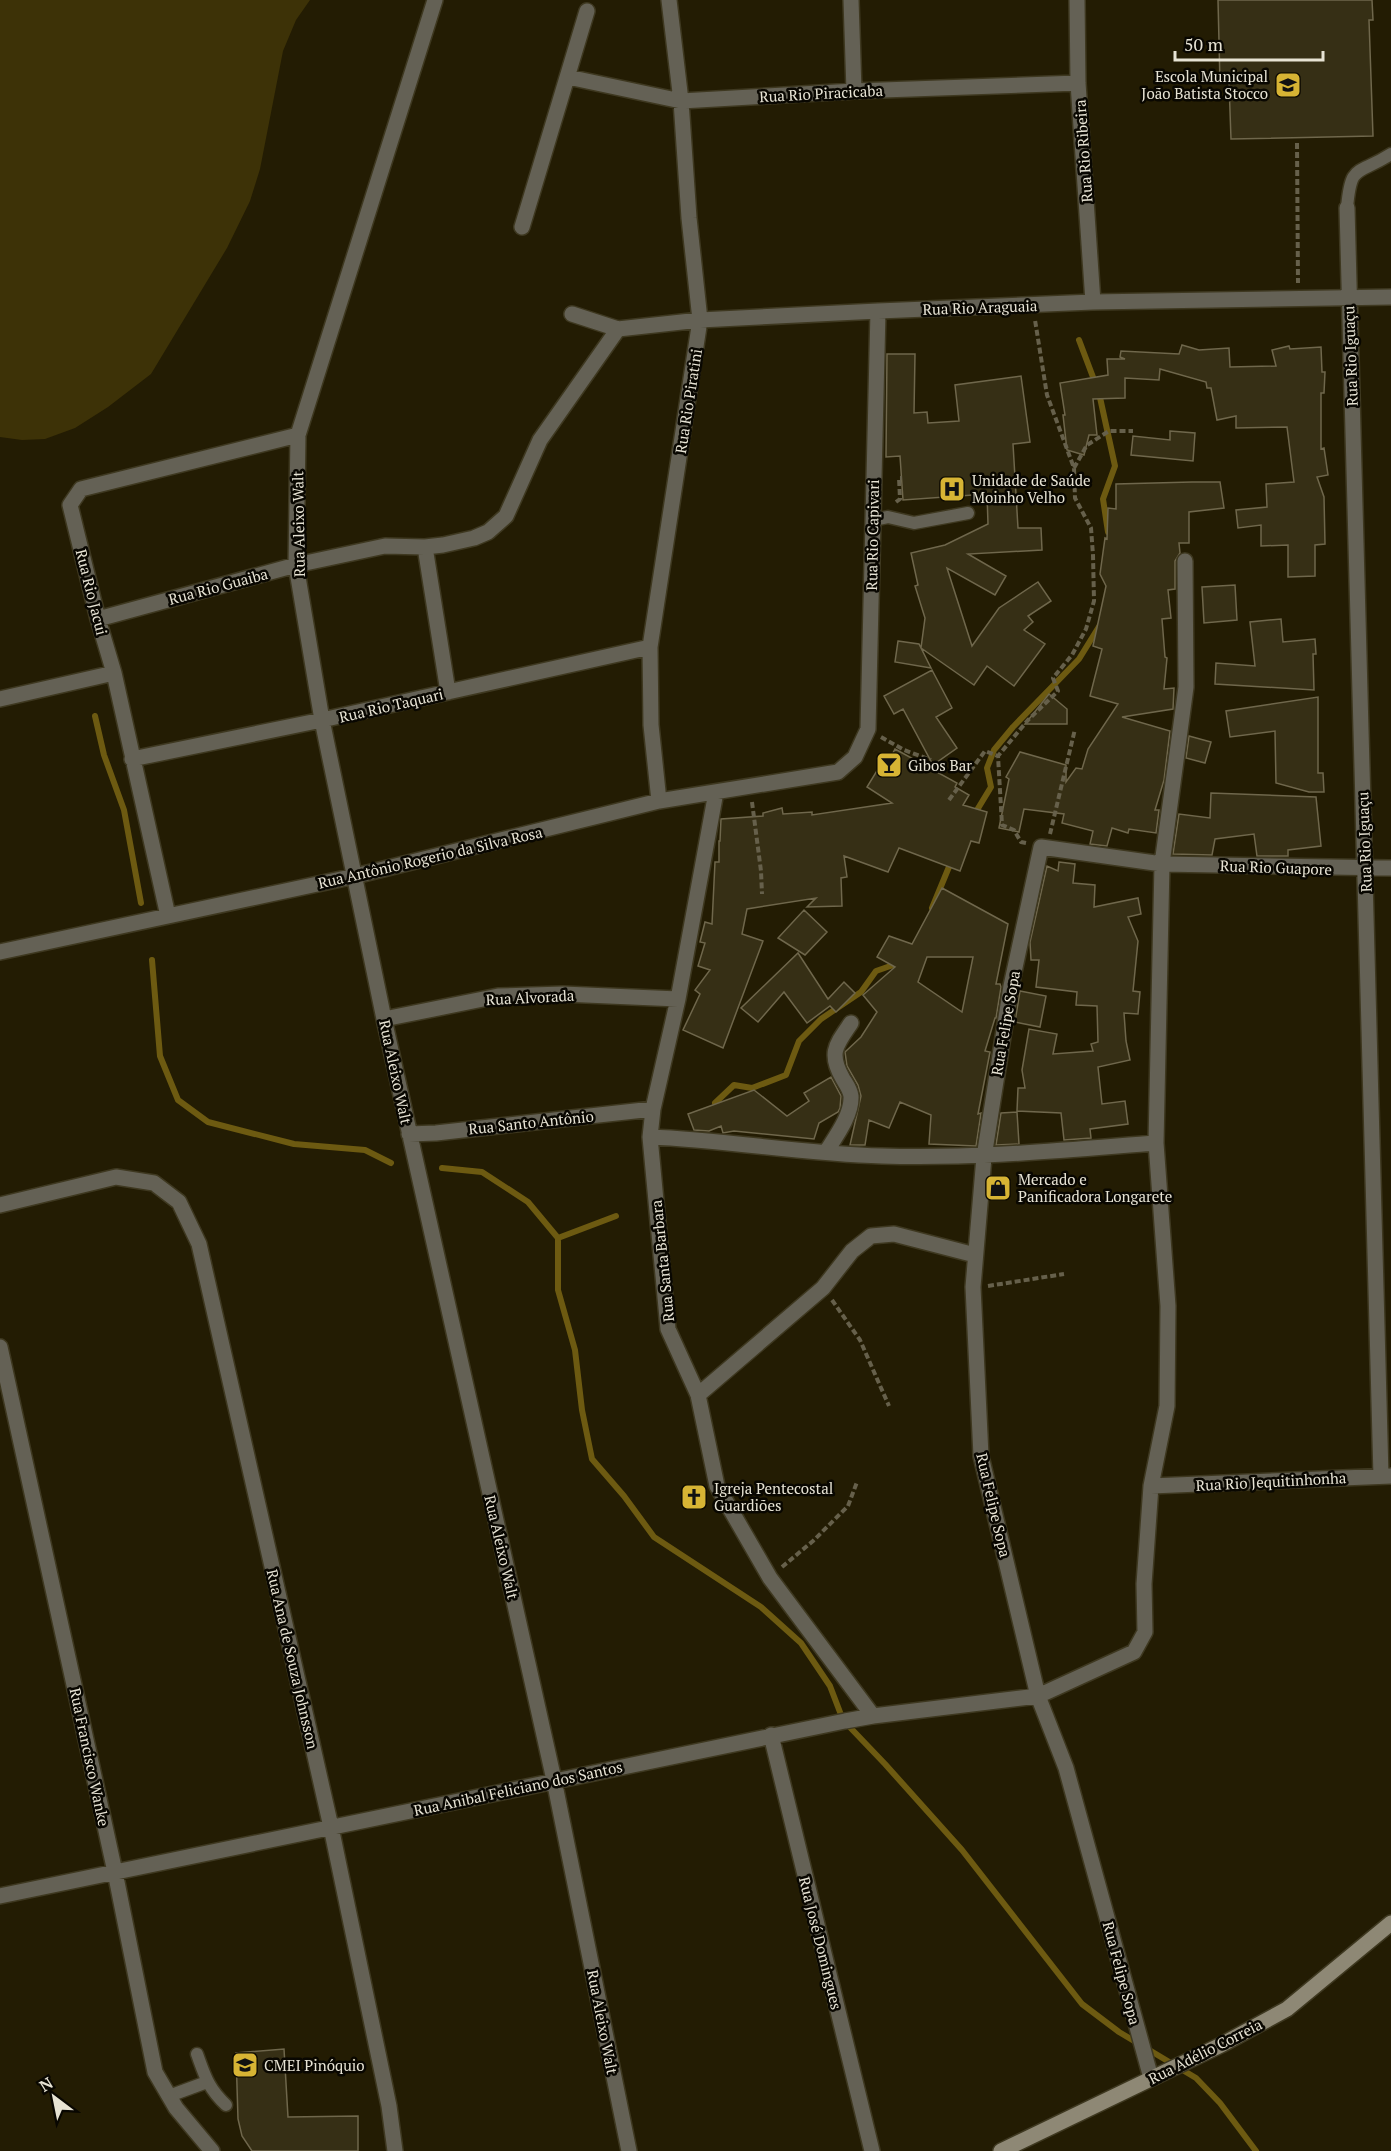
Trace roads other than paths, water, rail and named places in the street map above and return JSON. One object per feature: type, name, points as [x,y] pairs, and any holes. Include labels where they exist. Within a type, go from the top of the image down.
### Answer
[{"type":"main road","name":"Rua Adélio Correia","points":[[1001,2151],[1221,2045],[1287,2009],[1391,1923]]},
{"type":"street","name":"Rua Aleixo Walt","points":[[435,0],[298,435],[296,566],[322,720],[384,1019],[554,1780],[629,2151]]},
{"type":"street","name":"Rua Rio Piratini","points":[[659,801],[651,725],[650,647],[700,320],[689,218],[681,101],[669,0]]},
{"type":"street","points":[[851,0],[854,91]]},
{"type":"street","name":"Rua Rio Ribeira","points":[[1077,0],[1078,83],[1093,302]]},
{"type":"street","points":[[522,227],[587,11]]},
{"type":"street","name":"Rua Rio Piracicaba","points":[[568,77],[681,101],[854,91],[1078,83]]},
{"type":"street","name":"Rua Rio Iguaçu","points":[[1347,208],[1365,869],[1386,1476]]},
{"type":"street","name":"Rua Rio Araguaia","points":[[572,314],[618,329],[700,320],[1032,304],[1391,297]]},
{"type":"street","name":"Rua Rio Capivari","points":[[855,757],[868,729],[878,311]]},
{"type":"street","name":"Rua Rio Guaiba","points":[[98,619],[296,566],[385,546],[425,547],[474,538],[488,532],[506,516],[540,440],[618,329]]},
{"type":"street","name":"Rua Rio Jacui","points":[[168,916],[114,673],[70,505],[81,489],[298,435]]},
{"type":"street","points":[[425,547],[448,692]]},
{"type":"street","name":"Rua Anibal Feliciano dos Santos","points":[[0,1896],[771,1735],[873,1716],[1038,1696],[1134,1652],[1145,1632],[1144,1584],[1151,1486],[1167,1406],[1168,1306],[1156,1143],[1162,864],[1186,687],[1185,561]]},
{"type":"street","name":"Rua Rio Taquari","points":[[132,759],[322,720],[650,647]]},
{"type":"street","points":[[0,699],[114,673]]},
{"type":"street","name":"Rua Antônio Rogerio da Silva Rosa","points":[[0,952],[355,876],[659,801],[838,772],[855,757]]},
{"type":"street","name":"Rua Santa Barbara","points":[[716,792],[678,999],[653,1109],[650,1137],[668,1329],[698,1395],[717,1486],[770,1578],[873,1716]]},
{"type":"street","name":"Rua Rio Guapore","points":[[1045,847],[1162,864],[1391,868]]},
{"type":"street","name":"Rua Felipe Sopa","points":[[1045,847],[1011,986],[984,1157],[973,1287],[981,1456],[1038,1696],[1066,1768],[1151,2078]]},
{"type":"street","name":"Rua Alvorada","points":[[384,1019],[498,996],[563,994],[678,999]]},
{"type":"street","points":[[826,1152],[843,1124],[851,1104],[851,1092],[837,1068],[834,1057],[836,1046],[852,1023]]},
{"type":"street","name":"Rua Santo Antônio","points":[[409,1134],[653,1109]]},
{"type":"street","points":[[650,1137],[693,1138],[880,1156],[984,1157],[1156,1143]]},
{"type":"street","name":"Rua Ana de Souza Johnsson","points":[[0,1205],[116,1177],[154,1182],[179,1202],[200,1244],[331,1827],[389,2106],[395,2151]]},
{"type":"street","points":[[698,1395],[823,1288],[852,1251],[871,1236],[894,1234],[975,1255]]},
{"type":"street","name":"Rua Francisco Wanke","points":[[0,1347],[115,1872],[155,2072],[176,2108],[212,2151]]},
{"type":"street","name":"Rua Rio Jequitinhonha","points":[[1151,1486],[1386,1476]]},
{"type":"street","name":"Rua José Domingues","points":[[771,1735],[872,2151]]},
{"type":"lane","points":[[1347,208],[1351,177],[1358,170],[1391,154]]},
{"type":"lane","points":[[873,520],[888,517],[914,523],[968,513]]},
{"type":"lane","points":[[197,2054],[213,2093],[226,2105]]},
{"type":"lane","points":[[169,2096],[207,2082]]},
{"type":"waterway","points":[[1079,340],[1099,393],[1115,466],[1103,499],[1108,532]]},
{"type":"waterway","points":[[974,815],[991,787],[987,768],[994,750],[1013,727],[1079,659],[1100,625]]},
{"type":"waterway","points":[[95,716],[104,755],[124,810],[141,903]]},
{"type":"waterway","points":[[932,908],[951,862]]},
{"type":"waterway","points":[[152,960],[160,1056],[178,1100],[208,1122],[294,1144],[365,1150],[391,1163]]},
{"type":"waterway","points":[[715,1103],[734,1085],[752,1088],[786,1075],[799,1041],[821,1019],[861,992],[876,971],[899,963]]},
{"type":"waterway","points":[[442,1168],[482,1172],[528,1202],[558,1238],[558,1290],[575,1350],[582,1410],[592,1459],[624,1496],[654,1537],[761,1607],[801,1643],[830,1686],[843,1720],[962,1850],[1082,2004],[1119,2032],[1196,2078],[1220,2103],[1256,2151]]},
{"type":"waterway","points":[[558,1238],[616,1216]]},
{"type":"place","name":"Escola Municipal João Batista Stocco","points":[[1288,85]]},
{"type":"place","name":"Unidade de Saúde Moinho Velho","points":[[952,489]]},
{"type":"place","name":"Gibos Bar","points":[[889,765]]},
{"type":"place","name":"Mercado e Panificadora Longarete","points":[[998,1188]]},
{"type":"place","name":"Igreja Pentecostal Guardiões","points":[[694,1497]]},
{"type":"place","name":"CMEI Pinóquio","points":[[245,2065]]}]
